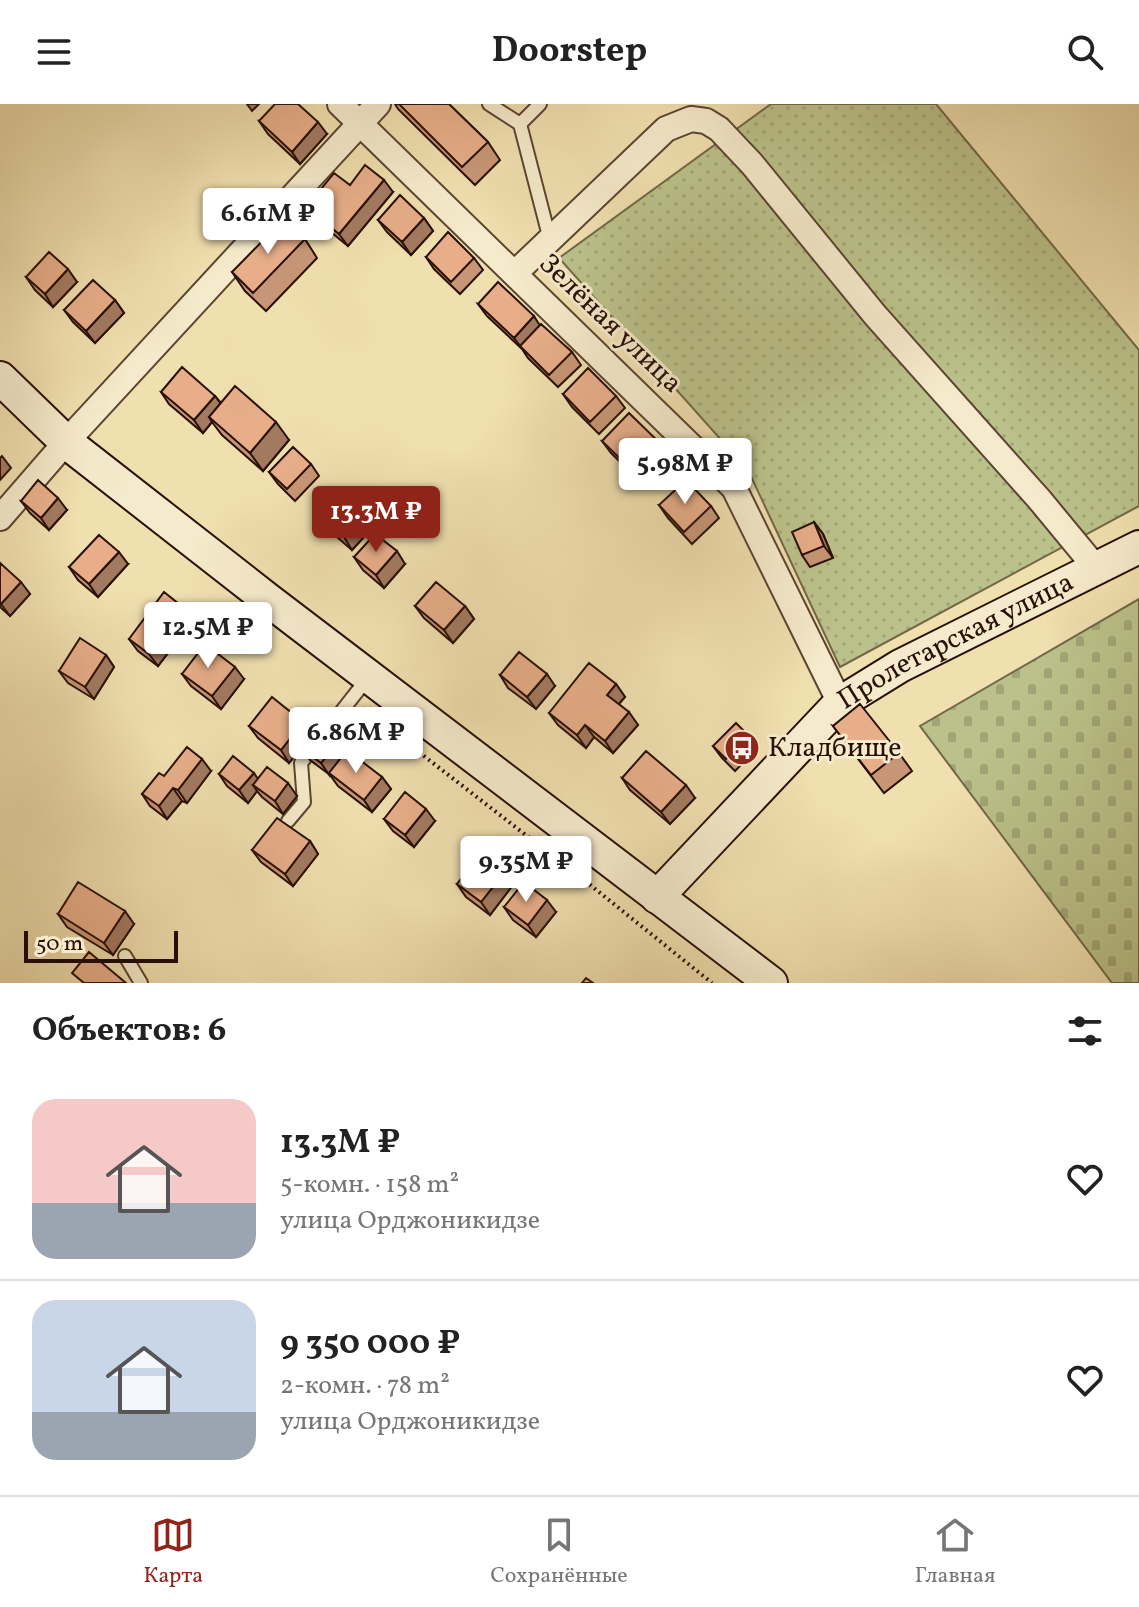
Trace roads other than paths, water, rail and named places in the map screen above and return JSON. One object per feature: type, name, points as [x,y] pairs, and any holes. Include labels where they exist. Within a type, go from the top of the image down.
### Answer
[{"type":"main road","points":[[0,378],[66,442],[771,983]]},
{"type":"main road","name":"Пролетарская улица","points":[[657,897],[840,703],[900,666],[1139,547]]},
{"type":"street","name":"Зелёная улица","points":[[340,104],[734,488],[840,703]]},
{"type":"street","points":[[0,518],[66,442],[378,104]]},
{"type":"street","points":[[515,273],[666,129],[691,119],[706,121],[719,129],[752,164],[875,315],[1039,499],[1096,568]]},
{"type":"lane","points":[[489,104],[520,124],[550,240]]},
{"type":"lane","points":[[520,124],[540,104]]},
{"type":"lane","points":[[288,821],[304,802],[301,763],[369,676]]},
{"type":"lane","points":[[125,956],[141,983]]},
{"type":"place","name":"Кладбище","points":[[742,748]]}]
